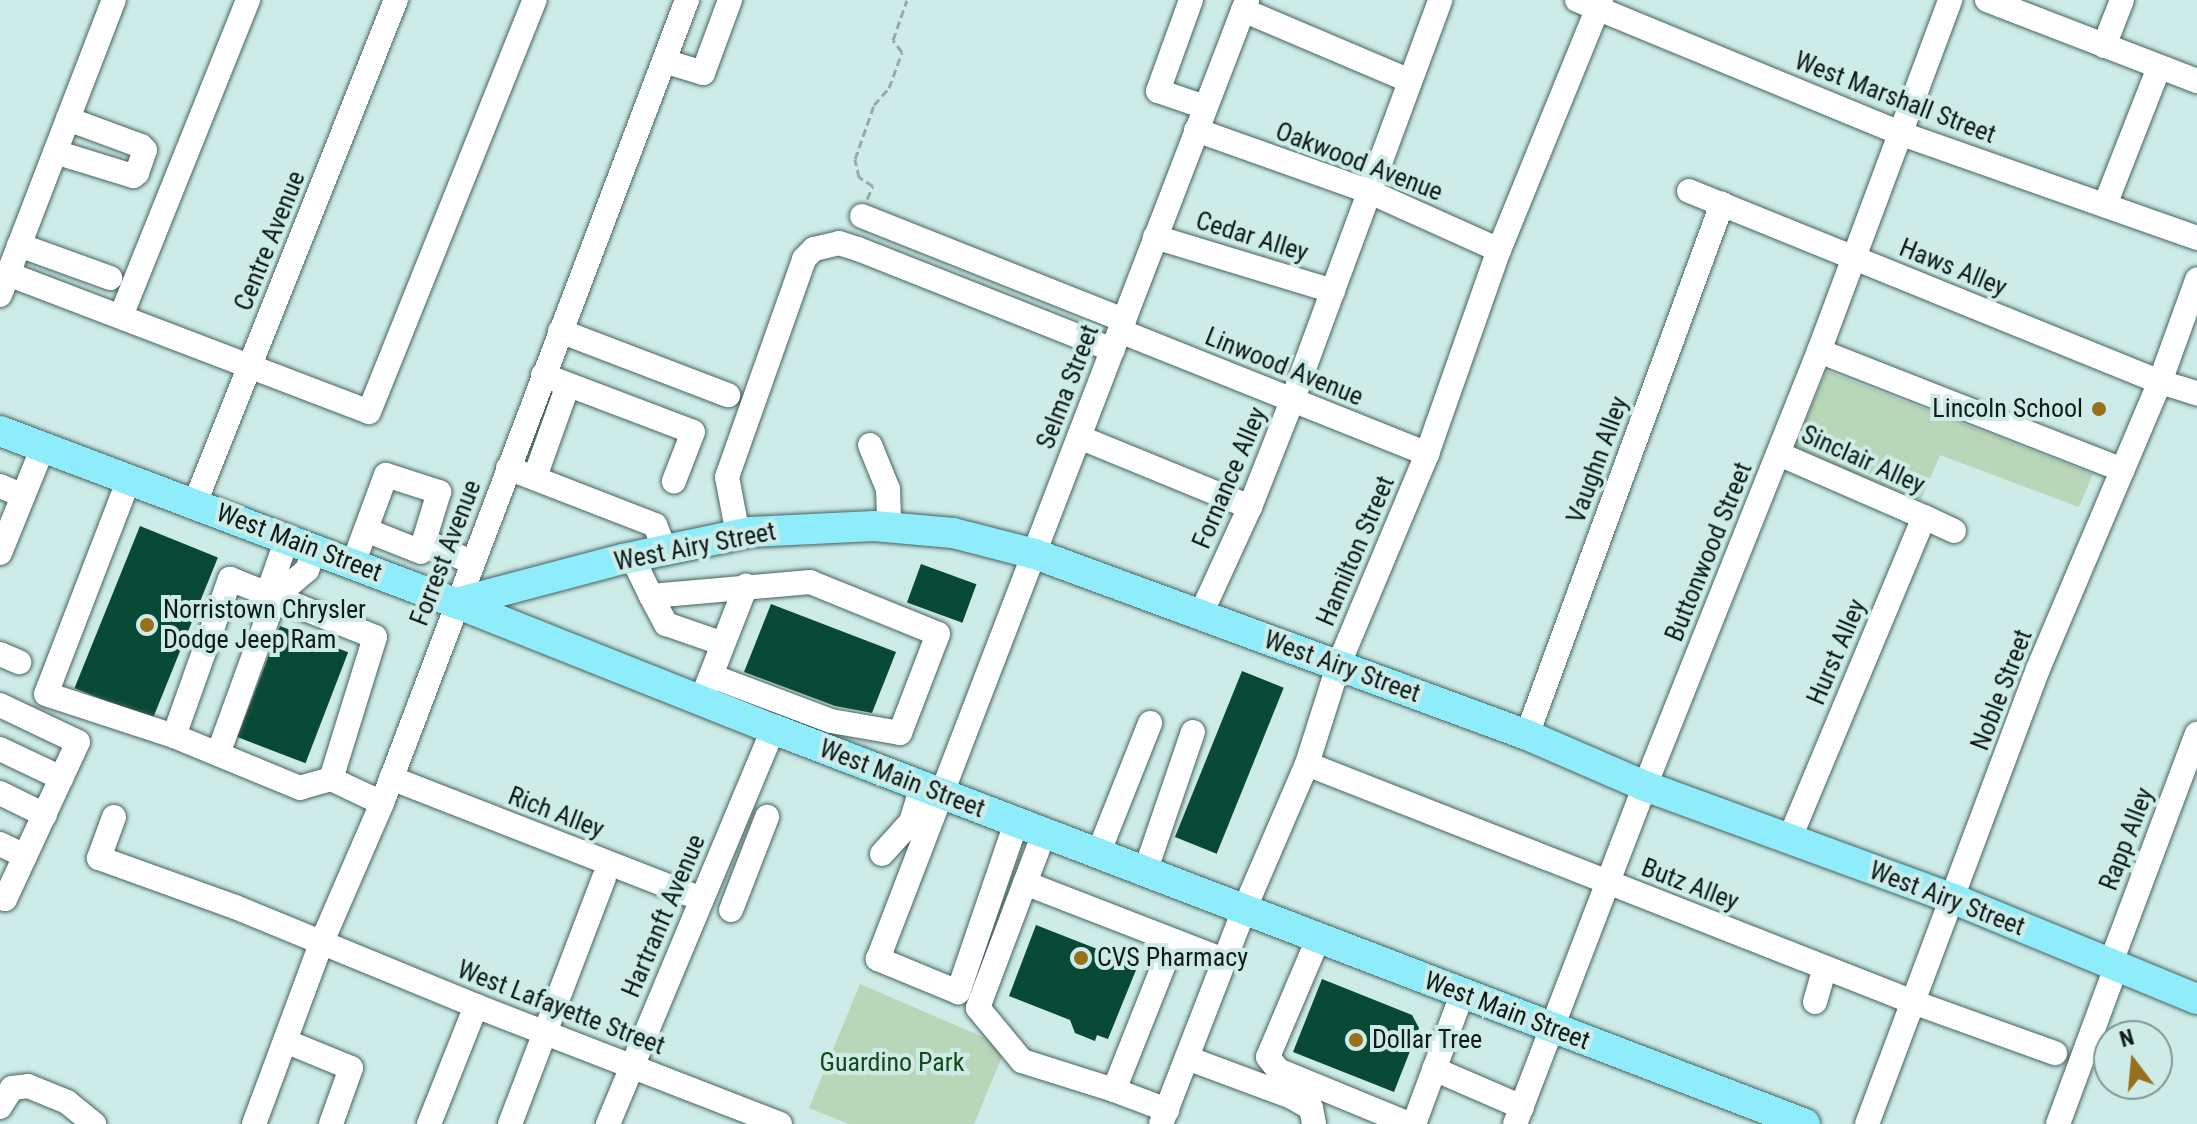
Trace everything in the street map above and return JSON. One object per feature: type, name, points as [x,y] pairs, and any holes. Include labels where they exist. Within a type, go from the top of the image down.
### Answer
[{"type":"main road","name":"West Main Street","points":[[0,431],[456,603],[706,688],[773,729],[1805,1124]]},
{"type":"main road","name":"West Airy Street","points":[[456,603],[632,557],[738,535],[818,526],[889,527],[953,533],[1035,554],[1527,735],[1645,786],[1954,899],[2197,999]]},
{"type":"street","points":[[114,0],[3,284],[121,316],[369,412],[535,0]]},
{"type":"street","points":[[121,316],[248,0]]},
{"type":"street","name":"Centre Avenue","points":[[195,503],[396,0]]},
{"type":"street","name":"Forrest Avenue","points":[[254,1124],[321,944],[382,803],[687,0]]},
{"type":"street","points":[[664,61],[703,73],[730,0]]},
{"type":"street","points":[[1191,0],[1158,91],[1205,107]]},
{"type":"street","name":"Fornance Alley","points":[[1200,616],[1250,507],[1292,401],[1440,0]]},
{"type":"street","name":"Buttonwood Street","points":[[1518,1116],[1645,786],[1819,351],[1950,0]]},
{"type":"street","points":[[1987,0],[2197,81]]},
{"type":"street","points":[[2104,46],[2122,0]]},
{"type":"street","name":"West Marshall Street","points":[[1592,3],[1902,134],[2197,238]]},
{"type":"street","name":"Hamilton Street","points":[[1164,1117],[1244,910],[1307,764],[1338,666],[1427,454],[1499,250],[1592,3]]},
{"type":"street","points":[[1245,5],[1410,81]]},
{"type":"street","name":"Selma Street","points":[[931,790],[1035,554],[1245,5]]},
{"type":"street","points":[[2105,205],[2159,67]]},
{"type":"street","points":[[55,152],[133,176],[137,173],[145,150],[141,146],[68,119]]},
{"type":"street","name":"Oakwood Avenue","points":[[1196,130],[1370,192],[1499,250]]},
{"type":"street","name":"Haws Alley","points":[[1689,191],[2160,382],[2197,393]]},
{"type":"street","name":"Vaughn Alley","points":[[1527,735],[1722,204]]},
{"type":"street","points":[[862,216],[1119,334]]},
{"type":"street","name":"Cedar Alley","points":[[1155,237],[1333,291]]},
{"type":"street","points":[[738,535],[727,477],[804,259],[814,249],[839,243],[1119,334]]},
{"type":"street","points":[[19,245],[110,278]]},
{"type":"street","name":"Noble Street","points":[[1867,1124],[2038,669],[2160,382],[2197,280]]},
{"type":"street","points":[[560,331],[728,395]]},
{"type":"street","name":"Linwood Avenue","points":[[1119,334],[1427,454]]},
{"type":"street","points":[[1819,351],[2122,470]]},
{"type":"street","points":[[543,375],[693,432],[674,481]]},
{"type":"street","points":[[535,477],[568,385]]},
{"type":"street","points":[[1079,437],[1250,507]]},
{"type":"street","points":[[870,445],[888,489],[889,527]]},
{"type":"street","points":[[0,553],[43,447]]},
{"type":"street","name":"Sinclair Alley","points":[[1779,454],[1924,517]]},
{"type":"street","points":[[508,468],[655,525],[665,550]]},
{"type":"street","points":[[353,564],[386,475],[439,492],[410,585]]},
{"type":"street","points":[[36,720],[129,479]]},
{"type":"street","points":[[0,486],[23,496]]},
{"type":"street","points":[[1924,517],[1954,531]]},
{"type":"street","name":"Hurst Alley","points":[[1789,840],[1924,517]]},
{"type":"street","points":[[366,530],[471,562]]},
{"type":"street","points":[[218,754],[275,597],[271,584],[301,544]]},
{"type":"street","points":[[632,557],[666,624],[721,643]]},
{"type":"street","points":[[174,736],[230,579],[375,637],[331,779]]},
{"type":"street","points":[[651,596],[746,586],[810,582],[938,634],[900,733],[831,721],[706,688],[721,643],[746,586]]},
{"type":"street","points":[[46,694],[174,736],[300,788],[331,779],[382,803]]},
{"type":"street","points":[[0,705],[78,742],[5,899],[0,897]]},
{"type":"street","points":[[1098,854],[1150,723]]},
{"type":"street","name":"Hartranft Avenue","points":[[608,1124],[773,729]]},
{"type":"street","points":[[1145,872],[1193,732]]},
{"type":"street","name":"Rapp Alley","points":[[2058,1124],[2197,734]]},
{"type":"street","points":[[0,749],[61,778]]},
{"type":"street","name":"Butz Alley","points":[[1307,764],[1825,968],[2055,1053]]},
{"type":"street","name":"Rich Alley","points":[[391,778],[701,899]]},
{"type":"street","points":[[931,790],[878,959],[958,992],[1030,828]]},
{"type":"street","points":[[882,854],[911,822],[931,790]]},
{"type":"street","points":[[0,793],[45,815]]},
{"type":"street","name":"West Lafayette Street","points":[[114,817],[99,858],[235,907],[476,1006],[632,1065],[729,1115],[780,1124]]},
{"type":"street","points":[[731,910],[767,817]]},
{"type":"street","points":[[1030,828],[1025,883],[978,1008],[1022,1061],[1114,1090],[1164,1117]]},
{"type":"street","points":[[728,836],[756,847]]},
{"type":"street","points":[[0,844],[25,856]]},
{"type":"street","points":[[510,1124],[604,878]]},
{"type":"street","points":[[1025,883],[1224,960]]},
{"type":"street","points":[[1318,939],[1268,1057],[1278,1070],[1411,1124],[1462,994]]},
{"type":"street","points":[[1114,1090],[1173,942]]},
{"type":"street","points":[[1815,1002],[1825,968]]},
{"type":"street","points":[[429,1124],[476,1006]]},
{"type":"street","points":[[285,1041],[351,1068],[331,1124]]},
{"type":"street","points":[[1187,1058],[1292,1097],[1311,1108],[1315,1124]]},
{"type":"street","points":[[1434,1069],[1518,1116]]},
{"type":"street","points":[[0,1107],[12,1088],[28,1086],[67,1102],[94,1124]]},
{"type":"path","points":[[862,216],[873,186],[859,177],[855,159],[874,105],[889,88],[902,52],[893,40],[907,0]]},
{"type":"green space","points":[[1827,371],[2093,474],[2079,507],[1940,455],[1921,500],[1793,449]]},
{"type":"green space","name":"Guardino Park","points":[[860,984],[1006,1047],[974,1124],[849,1124],[809,1108]]},
{"type":"building","name":"Norristown Chrysler Dodge Jeep Ram","points":[[140,526],[218,557],[152,720],[74,688]]},
{"type":"building","points":[[921,564],[976,584],[962,623],[907,603]]},
{"type":"building","points":[[771,604],[896,652],[872,713],[835,706],[744,672]]},
{"type":"building","points":[[280,626],[348,652],[306,763],[237,737]]},
{"type":"building","points":[[1242,671],[1284,688],[1217,854],[1175,837]]},
{"type":"building","points":[[1036,925],[1138,965],[1108,1039],[1097,1035],[1095,1041],[1075,1033],[1070,1020],[1009,996]]},
{"type":"building","name":"Dollar Tree","points":[[1322,979],[1412,1015],[1419,1028],[1394,1092],[1293,1052]]},
{"type":"place","name":"Lincoln School","points":[[2099,409]]},
{"type":"place","name":"Norristown Chrysler Dodge Jeep Ram","points":[[147,625]]},
{"type":"place","name":"CVS Pharmacy","points":[[1081,958]]},
{"type":"place","name":"Dollar Tree","points":[[1356,1040]]}]
